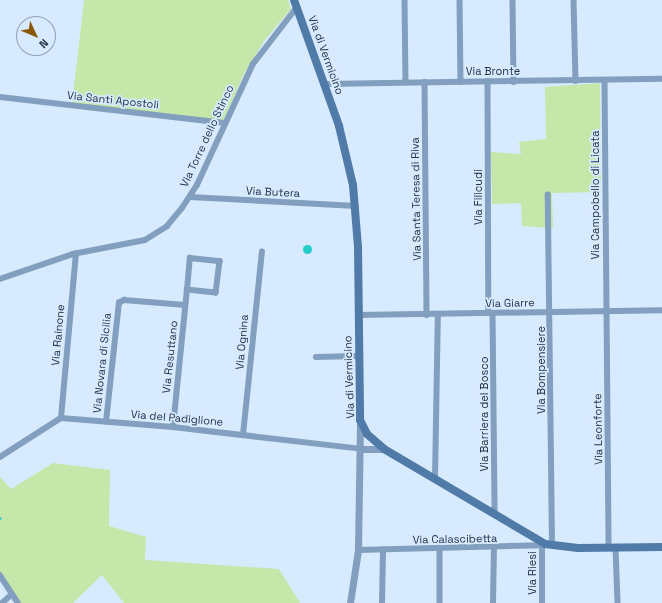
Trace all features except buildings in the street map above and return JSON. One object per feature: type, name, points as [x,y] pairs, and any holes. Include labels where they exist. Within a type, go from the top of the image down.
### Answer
[{"type":"main road","name":"Via di Vermicino","points":[[296,4],[325,84],[344,146],[356,206],[360,420],[370,438],[384,449],[435,478],[542,544],[613,548],[662,547]]},
{"type":"street","points":[[404,0],[406,82]]},
{"type":"street","points":[[460,0],[461,82]]},
{"type":"street","points":[[513,0],[514,82]]},
{"type":"street","points":[[574,0],[576,80]]},
{"type":"street","name":"Via Torre dello Stinco","points":[[0,279],[76,254],[151,238],[170,224],[190,198],[210,158],[224,123],[258,57],[296,4]]},
{"type":"street","name":"Via Bronte","points":[[325,84],[662,79]]},
{"type":"street","name":"Via Campobello di Licata","points":[[604,80],[606,310]]},
{"type":"street","name":"Via Filicudi","points":[[488,81],[491,313]]},
{"type":"street","name":"Via Santa Teresa di Riva","points":[[425,82],[427,315]]},
{"type":"street","name":"Via Santi Apostoli","points":[[0,97],[224,123]]},
{"type":"street","name":"Via Bompensiere","points":[[548,195],[552,545]]},
{"type":"street","name":"Via Butera","points":[[190,198],[356,206]]},
{"type":"street","name":"Via Ognina","points":[[244,435],[262,252]]},
{"type":"street","name":"Via Rainone","points":[[61,418],[76,254]]},
{"type":"street","name":"Via Resuttano","points":[[173,427],[190,258],[220,261],[216,293],[187,290]]},
{"type":"street","name":"Via Novara di Sicilia","points":[[106,422],[119,303],[124,300],[185,305]]},
{"type":"street","name":"Via Giarre","points":[[358,315],[438,315],[606,310],[662,310]]},
{"type":"street","name":"Via Leonforte","points":[[606,310],[613,548],[618,603]]},
{"type":"street","points":[[662,310],[662,317]]},
{"type":"street","name":"Via Barriera del Bosco","points":[[491,313],[494,514]]},
{"type":"street","points":[[435,478],[438,315]]},
{"type":"street","points":[[316,357],[358,356]]},
{"type":"street","points":[[0,457],[61,418]]},
{"type":"street","name":"Via del Padiglione","points":[[61,418],[173,427],[362,449]]},
{"type":"street","points":[[350,603],[358,550],[362,449],[360,420]]},
{"type":"street","points":[[362,449],[368,446],[370,438]]},
{"type":"street","points":[[362,449],[384,449]]},
{"type":"street","name":"Via Calascibetta","points":[[358,550],[494,548],[542,544]]},
{"type":"street","name":"Via Riesi","points":[[542,544],[542,603]]},
{"type":"street","points":[[493,603],[494,548]]},
{"type":"street","points":[[440,549],[440,603]]},
{"type":"street","points":[[382,603],[384,550]]},
{"type":"street","points":[[0,575],[18,603]]},
{"type":"street","points":[[2,603],[12,594]]},
{"type":"shaded area","points":[[84,0],[288,0],[291,9],[264,41],[244,74],[223,121],[72,104]]},
{"type":"shaded area","points":[[600,83],[601,192],[552,193],[553,228],[522,226],[521,203],[492,204],[491,152],[521,154],[519,142],[546,139],[545,87]]},
{"type":"shaded area","points":[[307,244],[312,249],[307,254],[302,249]]},
{"type":"shaded area","points":[[53,463],[110,470],[109,526],[146,537],[145,560],[279,569],[300,603],[124,603],[102,575],[73,603],[18,603],[0,575],[0,477],[11,489]]}]
